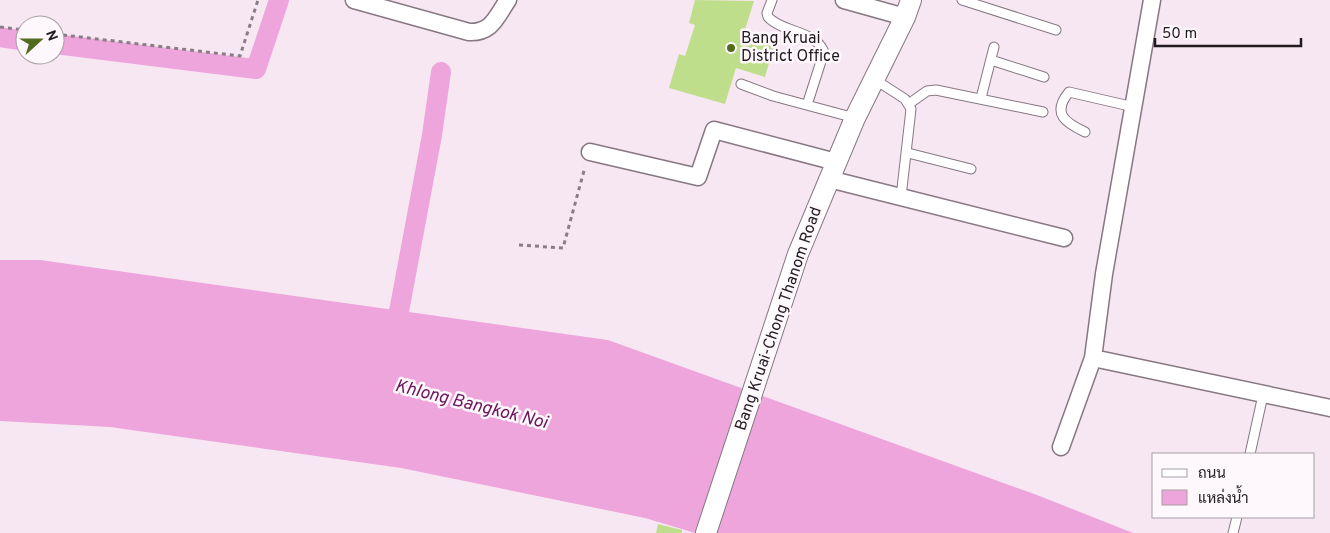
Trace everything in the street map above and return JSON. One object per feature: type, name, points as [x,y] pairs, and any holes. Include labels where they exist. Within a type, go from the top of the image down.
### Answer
[{"type":"street","points":[[354,0],[469,32],[481,32],[489,26],[508,0]]},
{"type":"street","points":[[844,0],[908,8]]},
{"type":"street","points":[[1061,447],[1093,358],[1104,274],[1152,0]]},
{"type":"street","name":"Bang Kruai-Chong Thanom Road","points":[[706,533],[784,302],[798,254],[854,118],[908,8]]},
{"type":"street","points":[[590,152],[698,177],[714,130],[902,197],[1064,238]]},
{"type":"street","points":[[1093,358],[1330,408]]},
{"type":"lane","points":[[772,0],[767,13],[768,17],[799,34],[814,39],[820,44],[824,52],[806,105]]},
{"type":"lane","points":[[962,0],[1056,30]]},
{"type":"lane","points":[[981,98],[994,47]]},
{"type":"lane","points":[[990,60],[1044,77]]},
{"type":"lane","points":[[874,80],[910,103],[908,154],[902,197]]},
{"type":"lane","points":[[741,84],[854,118]]},
{"type":"lane","points":[[910,103],[927,91],[936,90],[1044,112]]},
{"type":"lane","points":[[1085,132],[1067,124],[1062,119],[1061,113],[1065,97],[1069,92],[1134,107]]},
{"type":"lane","points":[[908,154],[971,169]]},
{"type":"lane","points":[[1250,453],[1263,395]]},
{"type":"lane","points":[[1233,533],[1237,518]]},
{"type":"path","points":[[65,35],[240,56],[258,0]]},
{"type":"path","points":[[0,28],[15,29]]},
{"type":"path","points":[[519,245],[563,248],[590,152]]},
{"type":"water","name":"Khlong Bangkok Noi","points":[[0,260],[40,260],[608,340],[1037,495],[1133,533],[695,533],[645,518],[401,468],[110,427],[0,421]]},
{"type":"building","name":"Bang Kruai District Office","points":[[695,0],[754,1],[744,33],[775,42],[765,77],[736,68],[725,104],[669,88],[679,54],[685,56],[695,25],[689,23]]},
{"type":"building","points":[[658,524],[682,530],[682,533],[656,533]]},
{"type":"waterway","points":[[65,45],[256,69],[279,0]]},
{"type":"waterway","points":[[0,37],[15,39]]},
{"type":"waterway","points":[[394,338],[432,135],[441,72]]},
{"type":"place","name":"Bang Kruai District Office","points":[[731,48]]}]
